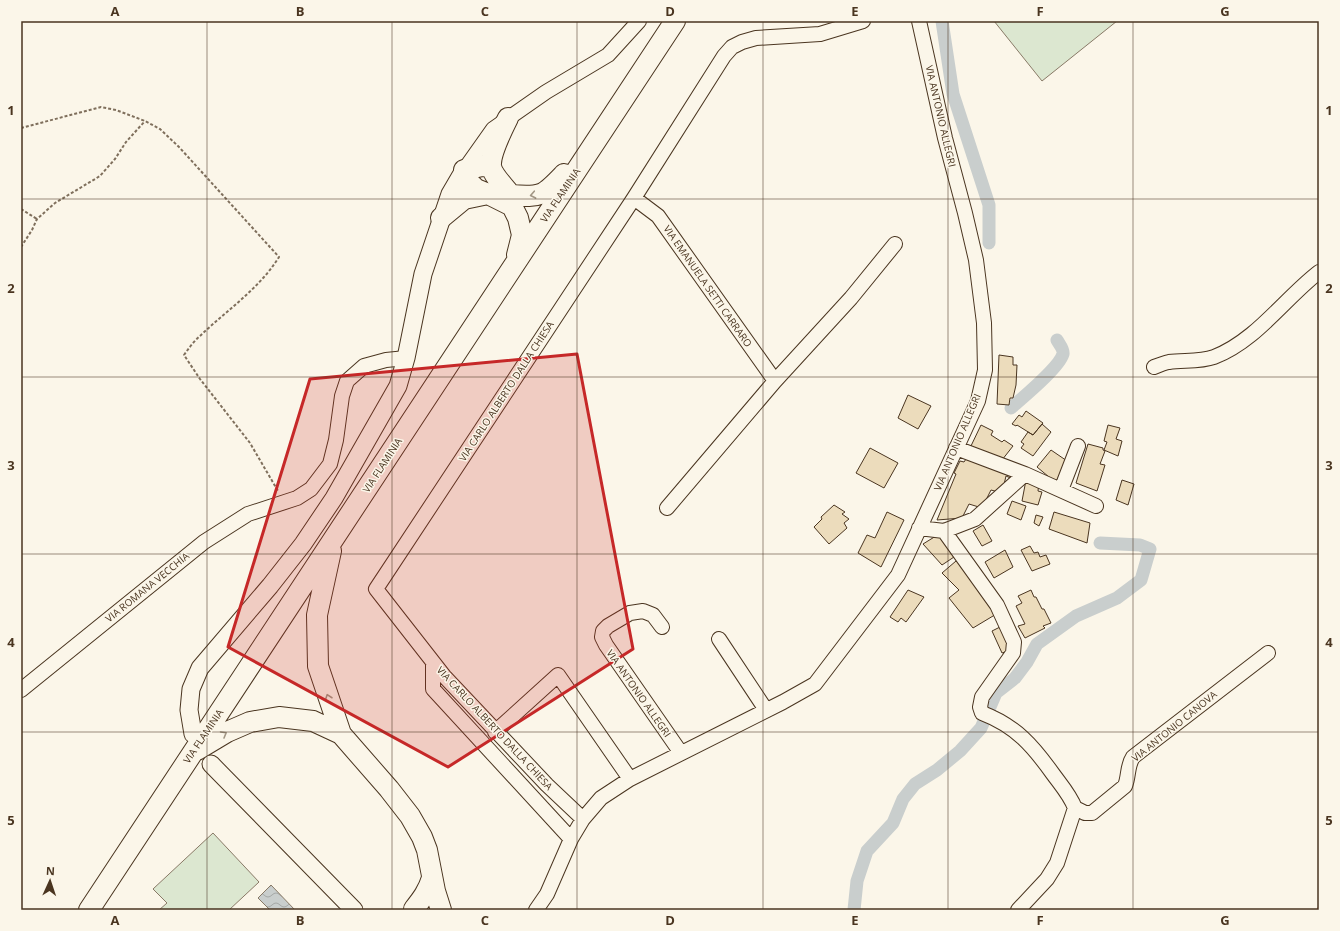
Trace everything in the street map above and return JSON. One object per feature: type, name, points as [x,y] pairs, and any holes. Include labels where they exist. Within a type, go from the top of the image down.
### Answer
[{"type":"highway","name":"VIA FLAMINIA","points":[[89,910],[675,21]]},
{"type":"highway","points":[[508,118],[495,146],[491,167],[502,185],[511,195],[531,197],[547,191],[567,171],[586,156]]},
{"type":"highway","points":[[491,167],[482,166],[464,170],[466,179],[476,189],[512,206],[518,218],[522,235],[514,264]]},
{"type":"highway","points":[[441,218],[464,199],[488,194]]},
{"type":"highway","points":[[334,538],[317,615],[318,666],[341,734]]},
{"type":"highway","points":[[191,755],[227,732],[250,722],[279,717],[313,720],[341,734],[389,789],[410,816],[422,837],[427,850],[435,892],[441,910]]},
{"type":"highway","points":[[419,910],[432,878]]},
{"type":"main road","points":[[193,734],[189,710],[191,689],[200,668],[270,586],[303,544],[334,498],[398,386],[406,358],[423,274],[450,194],[464,170]]},
{"type":"main road","points":[[211,764],[354,910]]},
{"type":"street","points":[[464,170],[493,129],[546,92],[608,55],[639,21]]},
{"type":"street","name":"VIA CARLO ALBERTO DALLA CHIESA","points":[[583,819],[495,732],[444,676],[376,589],[634,198],[724,56],[732,47],[756,38],[820,34],[863,21]]},
{"type":"street","name":"VIA ANTONIO ALLEGRI","points":[[536,908],[552,884],[571,839],[583,819],[601,798],[630,779],[815,684],[898,575],[978,401],[984,370],[984,323],[976,260],[945,138],[919,21]]},
{"type":"street","name":"VIA EMANUELA SETTI CARRARO","points":[[634,198],[658,216],[775,381]]},
{"type":"street","points":[[667,508],[775,381],[851,298],[895,244]]},
{"type":"street","points":[[1154,367],[1168,362],[1213,357],[1231,349],[1250,335],[1307,281],[1319,272]]},
{"type":"street","name":"VIA ROMANA VECCHIA","points":[[21,690],[204,542],[248,514],[297,498],[311,489],[330,464],[336,440],[342,396],[347,381],[364,366],[386,360],[406,358]]},
{"type":"street","points":[[1061,490],[1078,446]]},
{"type":"street","points":[[956,448],[1025,474],[1096,506]]},
{"type":"street","points":[[919,528],[944,531],[975,519],[1025,474]]},
{"type":"street","points":[[944,531],[997,605],[1014,642],[1013,653],[982,697],[980,707],[982,713],[996,718],[1021,735],[1039,755],[1070,797],[1075,808],[1057,863],[1047,879],[1018,910]]},
{"type":"street","name":"VIA ANTONIO ALLEGRI","points":[[662,627],[653,615],[643,611],[630,613],[608,626],[603,631],[602,637],[681,753]]},
{"type":"street","points":[[719,638],[766,710]]},
{"type":"street","name":"VIA ANTONIO CANOVA","points":[[1075,808],[1084,813],[1092,813],[1125,786],[1129,762],[1133,757],[1268,652]]},
{"type":"street","points":[[433,663],[433,689],[571,839]]},
{"type":"street","points":[[495,732],[558,675],[630,779]]},
{"type":"path","points":[[21,128],[101,107],[116,110],[145,121],[160,129],[179,147],[279,257],[270,271],[240,301],[199,336],[184,355],[200,379],[250,444],[284,502]]},
{"type":"path","points":[[21,247],[37,219],[55,203],[100,176],[115,159],[126,142],[145,121]]},
{"type":"path","points":[[21,210],[37,219]]},
{"type":"highlighted area","points":[[577,354],[633,649],[448,767],[228,647],[310,379]]},
{"type":"green space","points":[[994,21],[1117,21],[1042,81]]},
{"type":"green space","points":[[213,833],[259,882],[229,910],[159,910],[167,903],[153,889]]},
{"type":"water","points":[[271,885],[295,910],[270,910],[258,898]]},
{"type":"building","points":[[999,355],[1013,357],[1013,365],[1017,365],[1016,385],[1013,398],[1010,398],[1009,405],[997,404]]},
{"type":"building","points":[[908,395],[931,406],[918,429],[898,418]]},
{"type":"building","points":[[1026,411],[1043,423],[1033,435],[1017,425],[1012,424],[1019,415],[1022,417]]},
{"type":"building","points":[[1042,424],[1051,432],[1033,456],[1021,448],[1024,444],[1021,442],[1028,432],[1033,435]]},
{"type":"building","points":[[981,425],[993,431],[991,435],[1002,442],[1004,440],[1013,446],[1002,460],[970,448]]},
{"type":"building","points":[[1108,425],[1120,428],[1116,439],[1122,441],[1118,456],[1104,450],[1107,442],[1104,441]]},
{"type":"building","points":[[1088,444],[1103,448],[1105,451],[1100,464],[1105,465],[1097,491],[1076,483]]},
{"type":"building","points":[[870,448],[898,463],[884,488],[856,473]]},
{"type":"building","points":[[1051,450],[1070,463],[1055,482],[1037,467]]},
{"type":"building","points":[[970,453],[1025,474],[1017,481],[1006,476],[1002,493],[991,490],[982,508],[969,504],[962,518],[937,520],[956,474],[954,473],[960,461],[964,462]]},
{"type":"building","points":[[1026,480],[1039,482],[1038,491],[1042,492],[1038,505],[1022,501]]},
{"type":"building","points":[[1122,480],[1134,484],[1128,505],[1116,500]]},
{"type":"building","points":[[1012,501],[1026,506],[1021,520],[1007,514]]},
{"type":"building","points":[[834,505],[845,512],[842,514],[849,519],[844,523],[847,528],[829,544],[814,527],[822,519],[821,517]]},
{"type":"building","points":[[887,512],[904,520],[881,567],[858,553],[867,535],[875,538]]},
{"type":"building","points":[[1054,512],[1090,523],[1087,543],[1049,529]]},
{"type":"building","points":[[1036,515],[1043,517],[1039,526],[1034,523]]},
{"type":"building","points":[[983,525],[992,541],[982,546],[973,531]]},
{"type":"building","points":[[944,531],[960,553],[942,565],[923,544]]},
{"type":"building","points":[[1030,546],[1034,553],[1038,552],[1040,557],[1046,555],[1050,564],[1032,571],[1021,550]]},
{"type":"building","points":[[1005,550],[1013,567],[994,578],[985,562]]},
{"type":"building","points":[[956,561],[975,578],[998,613],[973,628],[949,598],[959,590],[942,573]]},
{"type":"building","points":[[908,590],[924,597],[906,622],[901,618],[898,622],[890,617]]},
{"type":"building","points":[[1031,590],[1042,609],[1044,609],[1051,623],[1043,626],[1045,628],[1025,638],[1018,626],[1025,624],[1016,606],[1022,603],[1018,596]]},
{"type":"building","points":[[1002,626],[1014,649],[1002,653],[992,631]]},
{"type":"waterway","points":[[942,21],[953,94],[989,205],[989,243]]},
{"type":"waterway","points":[[1011,408],[1048,375],[1060,360],[1063,352],[1057,340]]},
{"type":"waterway","points":[[854,910],[857,881],[867,851],[893,823],[903,799],[915,784],[937,770],[960,751],[981,728],[996,693],[1015,678],[1027,662],[1037,644],[1076,616],[1117,598],[1141,580],[1150,549],[1140,545],[1100,543]]},
{"type":"power","points":[[1317,910],[1319,906]]}]
